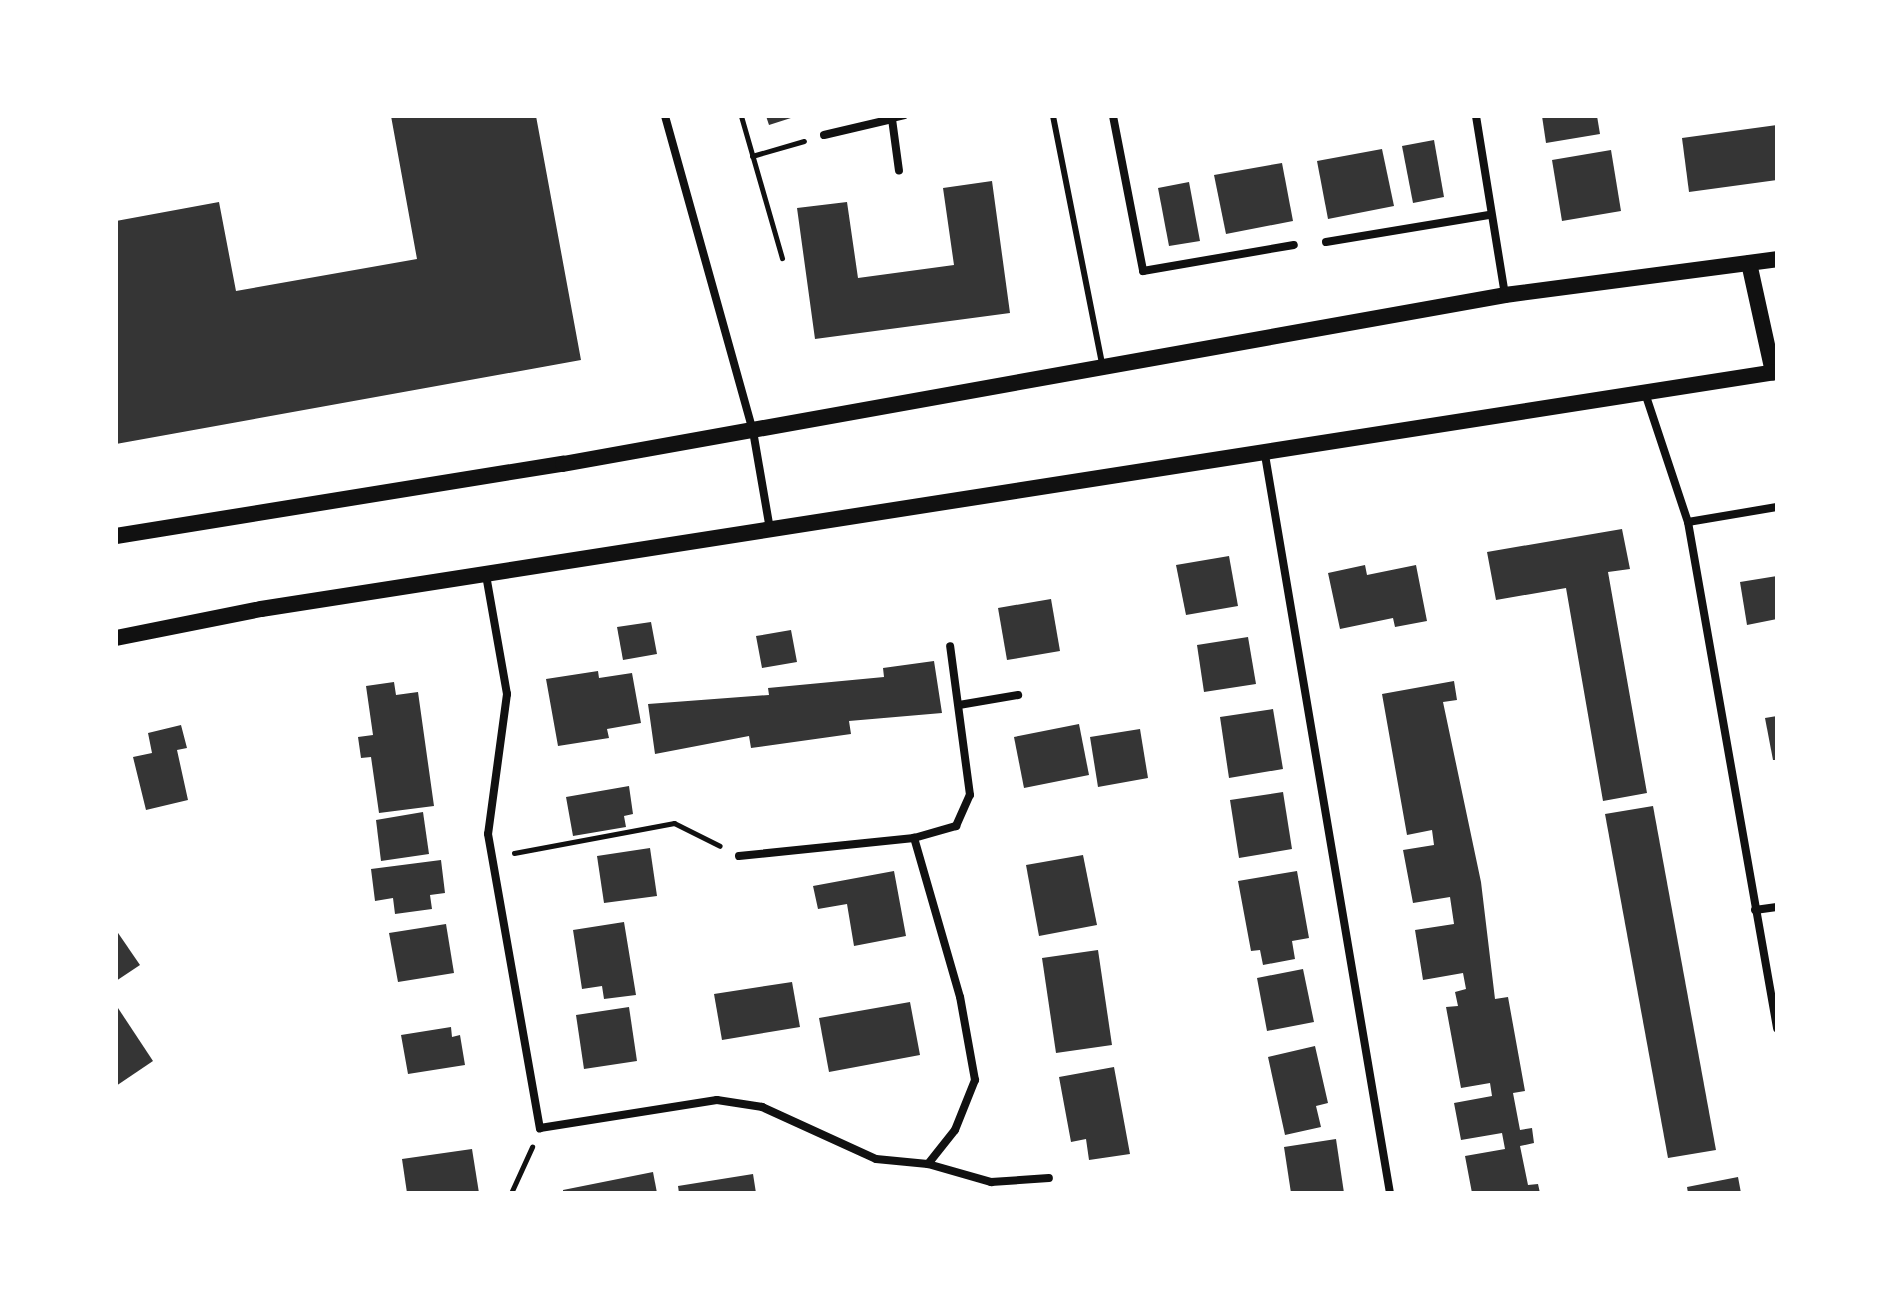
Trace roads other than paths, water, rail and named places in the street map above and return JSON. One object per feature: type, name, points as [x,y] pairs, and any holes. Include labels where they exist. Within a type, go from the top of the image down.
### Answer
[{"type":"main road","points":[[116,536],[753,431],[1505,295],[1777,259]]},
{"type":"main road","points":[[116,638],[1264,449],[1775,372],[1749,263]]},
{"type":"street","points":[[665,116],[753,431],[770,529]]},
{"type":"street","points":[[1113,116],[1143,271],[1294,245]]},
{"type":"street","points":[[1476,116],[1489,215],[1505,295]]},
{"type":"street","points":[[824,135],[892,117],[899,171]]},
{"type":"street","points":[[1326,242],[1489,215]]},
{"type":"street","points":[[1645,392],[1688,522],[1777,1028]]},
{"type":"street","points":[[1264,449],[1390,1193]]},
{"type":"street","points":[[1688,522],[1777,507]]},
{"type":"street","points":[[486,575],[507,694],[488,834],[495,857],[540,1128],[717,1100],[762,1107],[876,1159],[928,1164],[991,1182],[1049,1178]]},
{"type":"street","points":[[739,856],[914,838],[956,826],[970,795],[950,646]]},
{"type":"street","points":[[959,705],[1018,695]]},
{"type":"street","points":[[914,838],[960,997],[975,1080],[955,1130],[928,1164]]},
{"type":"street","points":[[1755,910],[1777,907]]},
{"type":"lane","points":[[892,117],[905,116]]},
{"type":"lane","points":[[1053,116],[1103,368]]}]
